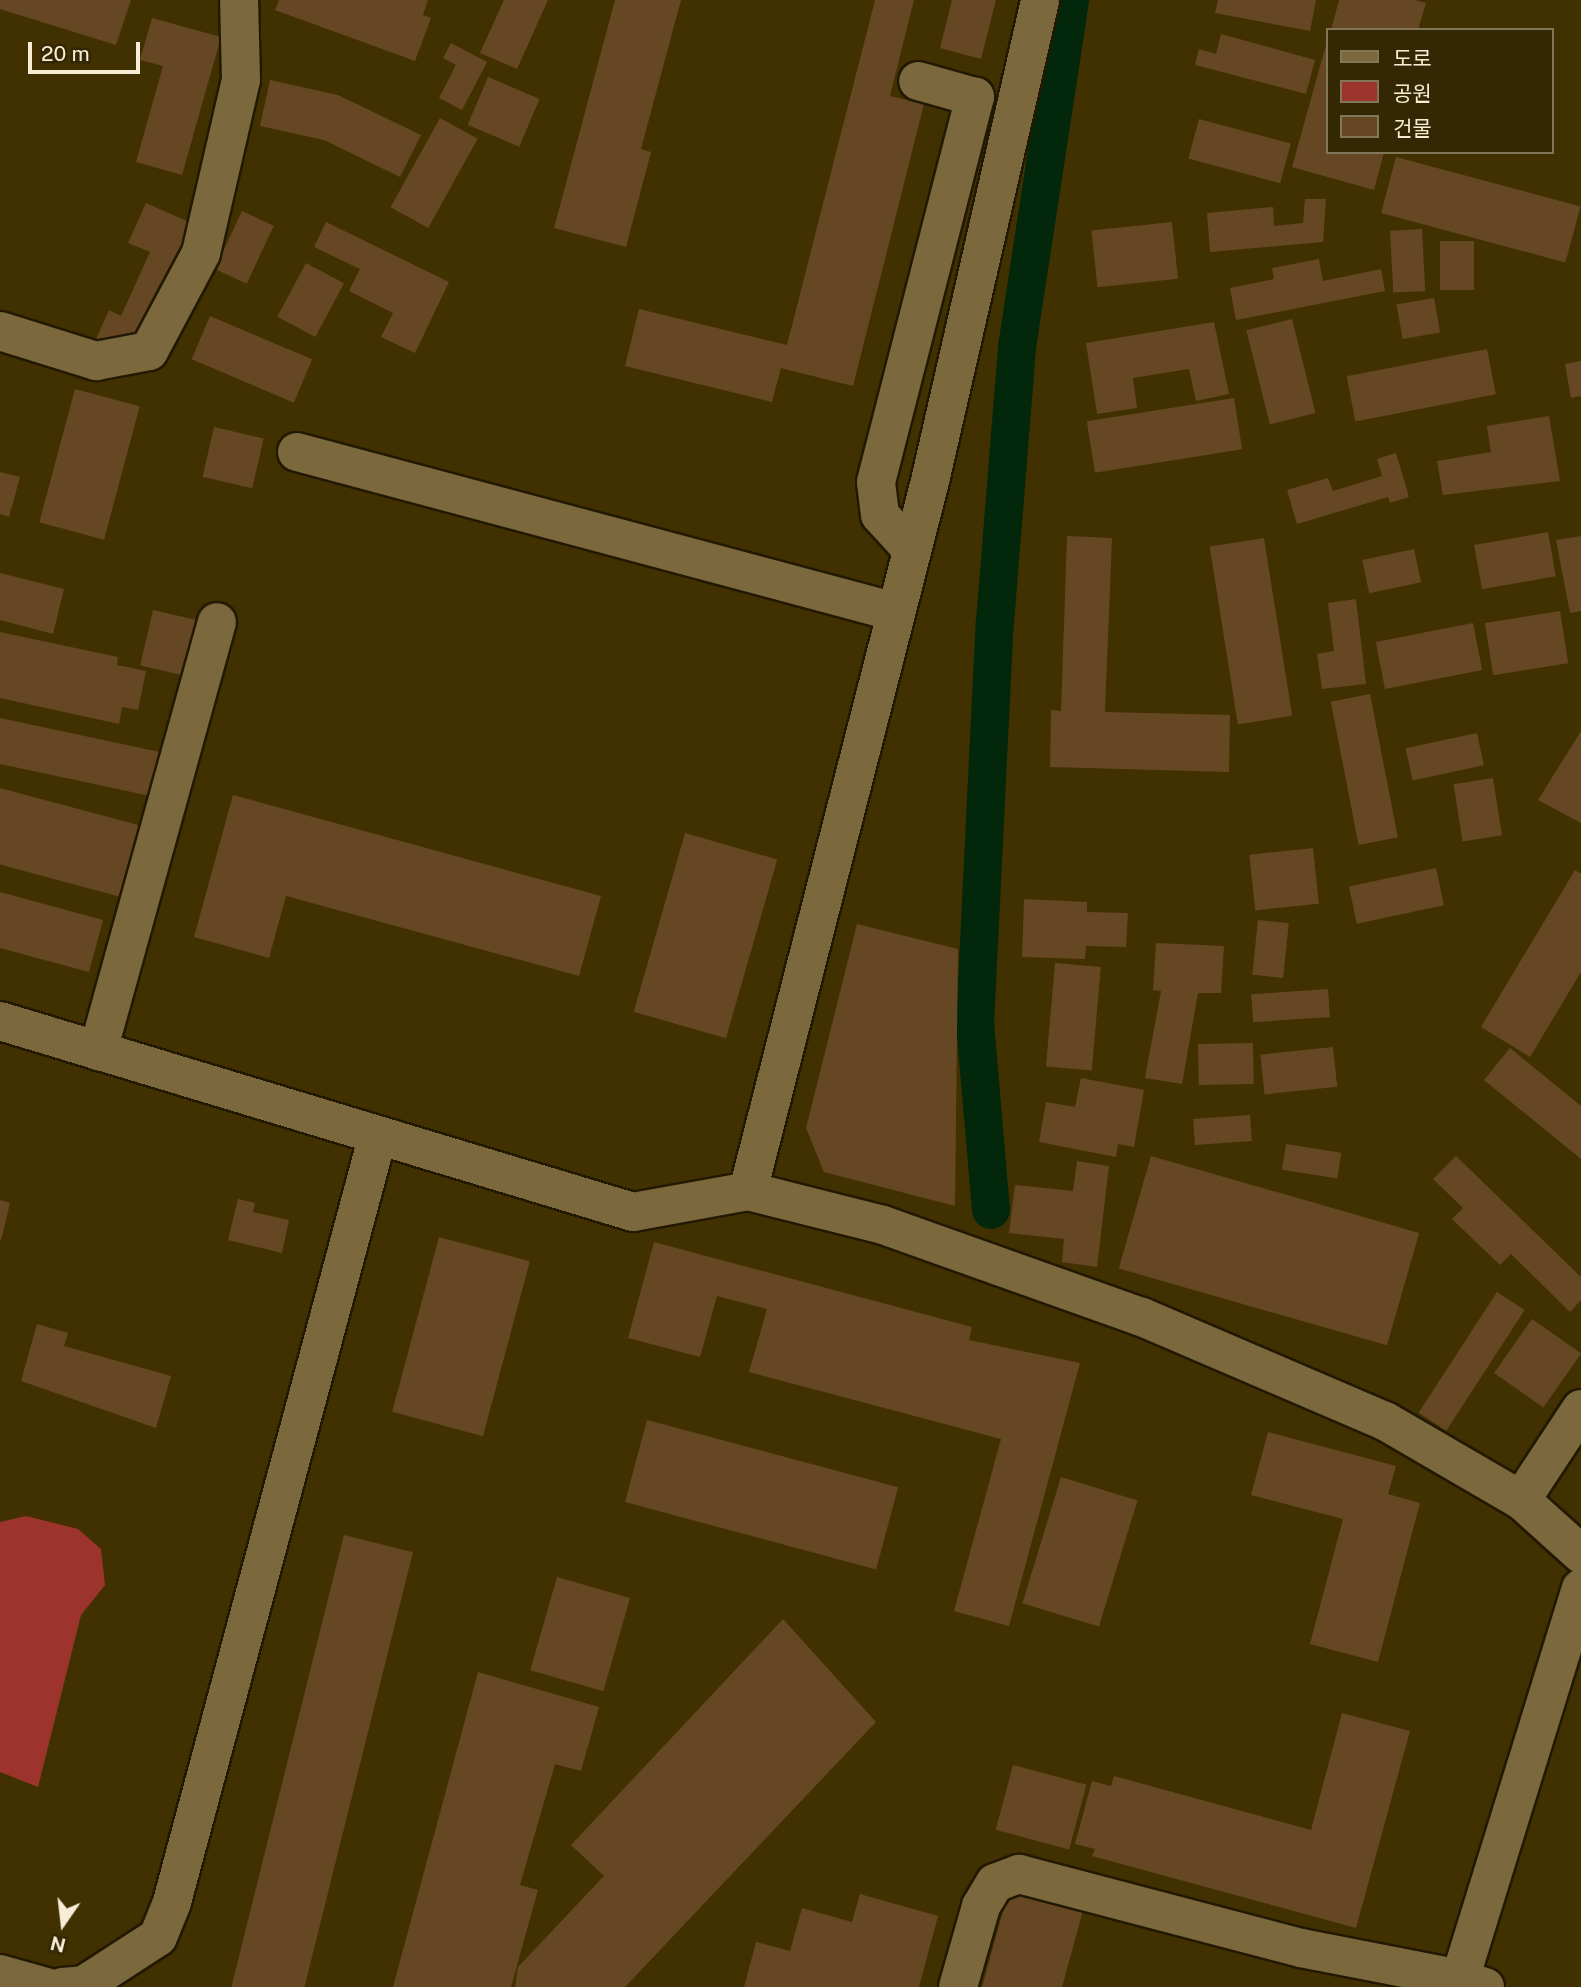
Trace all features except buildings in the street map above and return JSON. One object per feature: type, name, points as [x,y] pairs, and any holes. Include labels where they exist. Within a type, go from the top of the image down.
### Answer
[{"type":"street","points":[[0,331],[96,360],[149,351],[201,253],[241,80],[239,0]]},
{"type":"street","points":[[748,1191],[912,550],[1027,83],[1040,0]]},
{"type":"street","points":[[912,550],[880,515],[876,482],[975,97],[918,81]]},
{"type":"street","points":[[297,452],[896,612]]},
{"type":"street","points":[[98,1051],[217,622]]},
{"type":"street","points":[[0,1021],[633,1212],[748,1191],[883,1225],[1142,1317],[1385,1421],[1521,1500],[1581,1554]]},
{"type":"street","points":[[62,1987],[84,1985],[158,1937],[172,1902],[378,1135]]},
{"type":"street","points":[[1521,1500],[1581,1409]]},
{"type":"street","points":[[958,1987],[981,1906],[995,1883],[1019,1874],[1301,1948],[1473,1983],[1581,1588]]},
{"type":"street","points":[[0,1974],[46,1987]]},
{"type":"green space","points":[[26,1516],[78,1529],[101,1549],[105,1585],[81,1615],[38,1787],[0,1772],[0,1522]]},
{"type":"waterway","points":[[991,1210],[975,1025],[995,622],[1017,347],[1070,0]]}]
